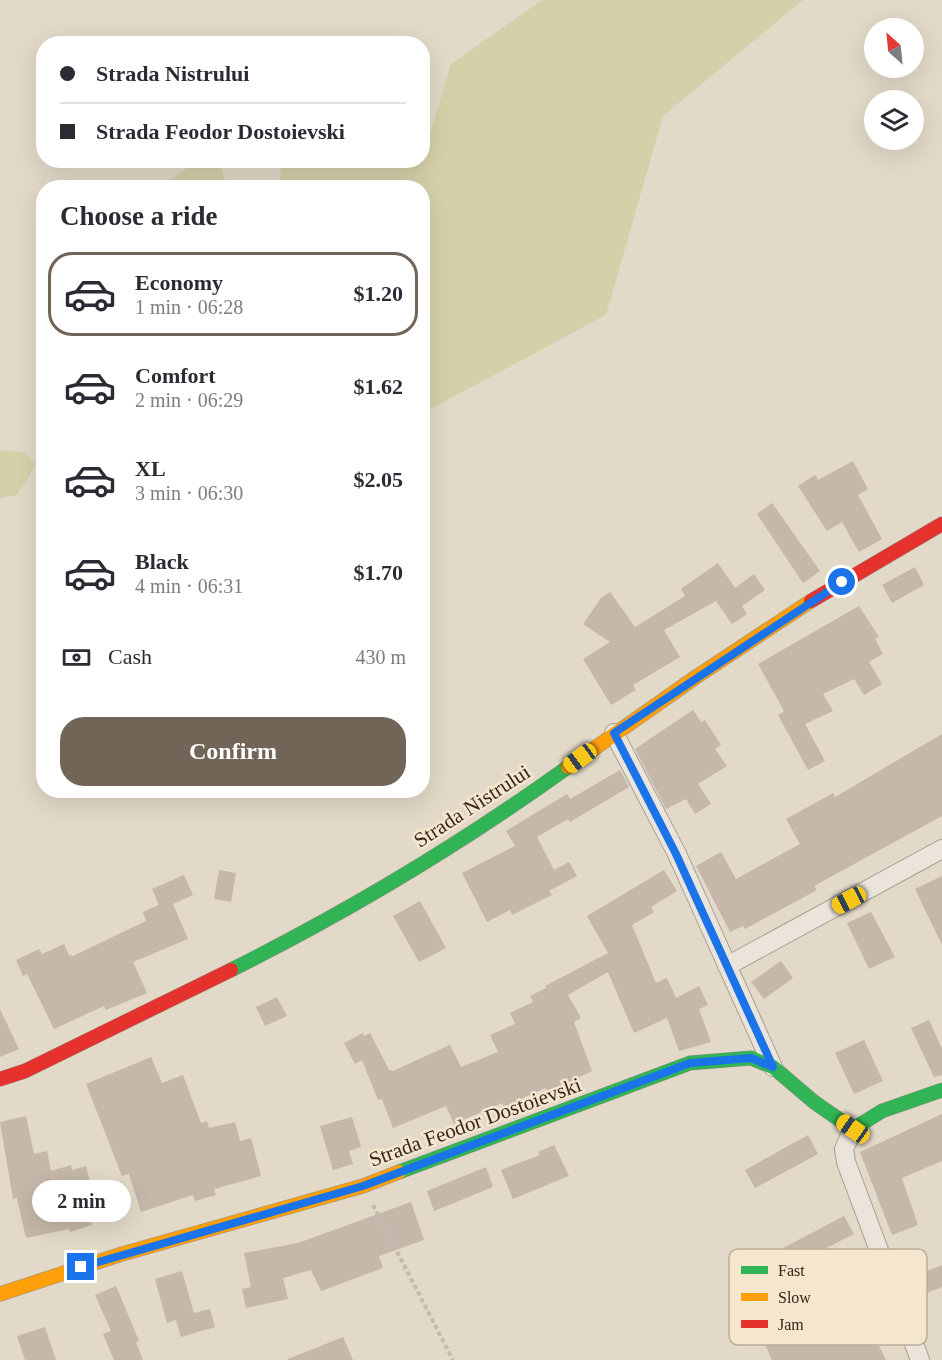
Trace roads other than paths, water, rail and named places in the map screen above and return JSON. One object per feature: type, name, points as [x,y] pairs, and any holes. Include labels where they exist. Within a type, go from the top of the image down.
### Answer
[{"type":"street","name":"Strada Nistrului","points":[[0,1079],[25,1071],[259,958],[440,855],[513,807],[614,733],[824,593],[942,524]]},
{"type":"street","points":[[614,733],[676,854],[773,1067]]},
{"type":"street","points":[[727,966],[942,849]]},
{"type":"street","name":"Strada Feodor Dostoievski","points":[[0,1294],[122,1254],[363,1186],[690,1063],[751,1058],[773,1067],[814,1102],[853,1129]]},
{"type":"street","points":[[879,1249],[846,1162],[844,1149],[853,1129],[882,1111],[942,1090]]},
{"type":"street","points":[[914,1345],[920,1360]]}]
